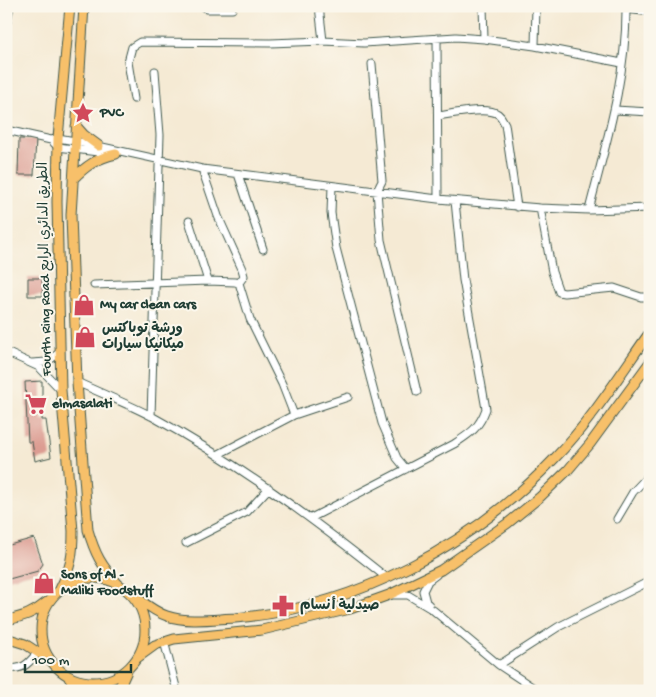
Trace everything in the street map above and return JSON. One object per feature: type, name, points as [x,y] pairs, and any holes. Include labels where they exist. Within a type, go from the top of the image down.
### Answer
[{"type":"main road","name":"Fourth Ring Road الطريق الدائري الرابع","points":[[60,590],[69,571],[73,551],[61,390],[56,142],[70,6]]},
{"type":"main road","name":"Fourth Ring Road الطريق الدائري الرابع","points":[[84,6],[71,215],[77,382],[88,530],[93,548],[102,565],[118,584]]},
{"type":"main road","points":[[76,126],[84,135],[99,146]]},
{"type":"main road","points":[[73,179],[92,162],[103,156],[116,154]]},
{"type":"main road","points":[[6,620],[20,618],[35,612],[60,590],[70,583],[82,579],[106,579],[118,584],[156,611],[167,616],[196,620],[262,616],[300,609],[370,586],[415,564],[466,533],[529,483],[597,409],[650,332]]},
{"type":"main road","points":[[137,658],[164,641],[262,630],[350,609],[389,595],[441,570],[508,523],[540,497],[568,470],[590,444],[648,366],[631,359]]},
{"type":"main road","points":[[118,691],[129,668],[142,648],[145,625],[141,609],[132,594]]},
{"type":"main road","points":[[50,660],[43,642],[41,622],[52,598]]},
{"type":"main road","points":[[6,638],[25,644],[39,652],[58,669],[80,681],[93,682],[112,678],[129,668]]},
{"type":"main road","points":[[68,676],[80,691]]},
{"type":"street","points":[[6,26],[10,6]]},
{"type":"street","points":[[203,6],[207,9],[232,9]]},
{"type":"street","points":[[319,6],[322,41]]},
{"type":"street","points":[[484,6],[484,39]]},
{"type":"street","points":[[536,6],[536,46]]},
{"type":"street","points":[[589,210],[615,110],[622,63],[626,7],[650,12]]},
{"type":"street","points":[[437,38],[438,199]]},
{"type":"street","points":[[134,99],[128,62],[132,47],[140,42],[270,43],[322,41],[364,43],[437,38],[484,39],[536,46],[622,63]]},
{"type":"street","points":[[372,64],[382,182],[377,192],[381,240],[417,392]]},
{"type":"street","points":[[151,416],[160,135],[155,71]]},
{"type":"street","points":[[615,110],[650,112]]},
{"type":"street","points":[[438,116],[462,112],[490,111],[497,113],[502,118],[505,124],[516,207]]},
{"type":"street","points":[[6,130],[116,154],[130,153]]},
{"type":"street","points":[[75,145],[99,146],[202,169],[438,199],[516,207],[589,210],[650,208]]},
{"type":"street","points":[[202,169],[218,216],[242,269],[244,276],[239,283]]},
{"type":"street","points":[[238,174],[263,249]]},
{"type":"street","points":[[332,186],[332,213],[340,267],[382,423],[397,458],[406,469]]},
{"type":"street","points":[[311,518],[454,444],[473,431],[481,421],[486,409],[463,280],[455,200]]},
{"type":"street","points":[[540,208],[552,272],[559,292],[614,288],[634,295],[650,297]]},
{"type":"street","points":[[189,221],[208,281]]},
{"type":"street","points":[[94,285],[208,281],[239,283]]},
{"type":"street","points":[[239,283],[250,319],[282,384],[294,415]]},
{"type":"street","points":[[6,352],[32,363],[61,390]]},
{"type":"street","points":[[32,363],[48,362],[60,352]]},
{"type":"street","points":[[77,382],[151,416],[217,455],[269,488],[311,518],[387,578]]},
{"type":"street","points":[[217,455],[294,415],[348,397]]},
{"type":"street","points":[[617,519],[633,492],[650,474]]},
{"type":"street","points":[[186,543],[247,512],[269,488]]},
{"type":"street","points":[[441,570],[428,582],[423,591],[426,602],[499,665],[538,691]]},
{"type":"street","points":[[499,665],[558,627],[650,581]]},
{"type":"street","points":[[389,595],[408,596],[433,610]]},
{"type":"street","points":[[164,641],[177,691]]},
{"type":"street","points":[[6,669],[19,669],[27,665],[39,652]]},
{"type":"building","points":[[19,139],[36,139],[34,175],[18,175]]},
{"type":"building","points":[[28,278],[42,278],[43,296],[28,296]]},
{"type":"building","points":[[42,381],[42,420],[46,420],[51,457],[35,461],[32,442],[28,442],[25,382]]},
{"type":"building","points":[[34,538],[43,564],[38,571],[9,579],[6,567],[6,546]]},
{"type":"place","name":"PVC","points":[[83,113]]},
{"type":"place","name":"My car clean cars","points":[[84,305]]},
{"type":"place","name":"ورشة توباكتس ميكانيكا سيارات","points":[[85,337]]},
{"type":"place","name":"elmasalati","points":[[36,404]]},
{"type":"place","name":"Sons of Al - Maliki Foodstuff","points":[[44,583]]},
{"type":"place","name":"صيدلية أنسام","points":[[283,606]]}]
